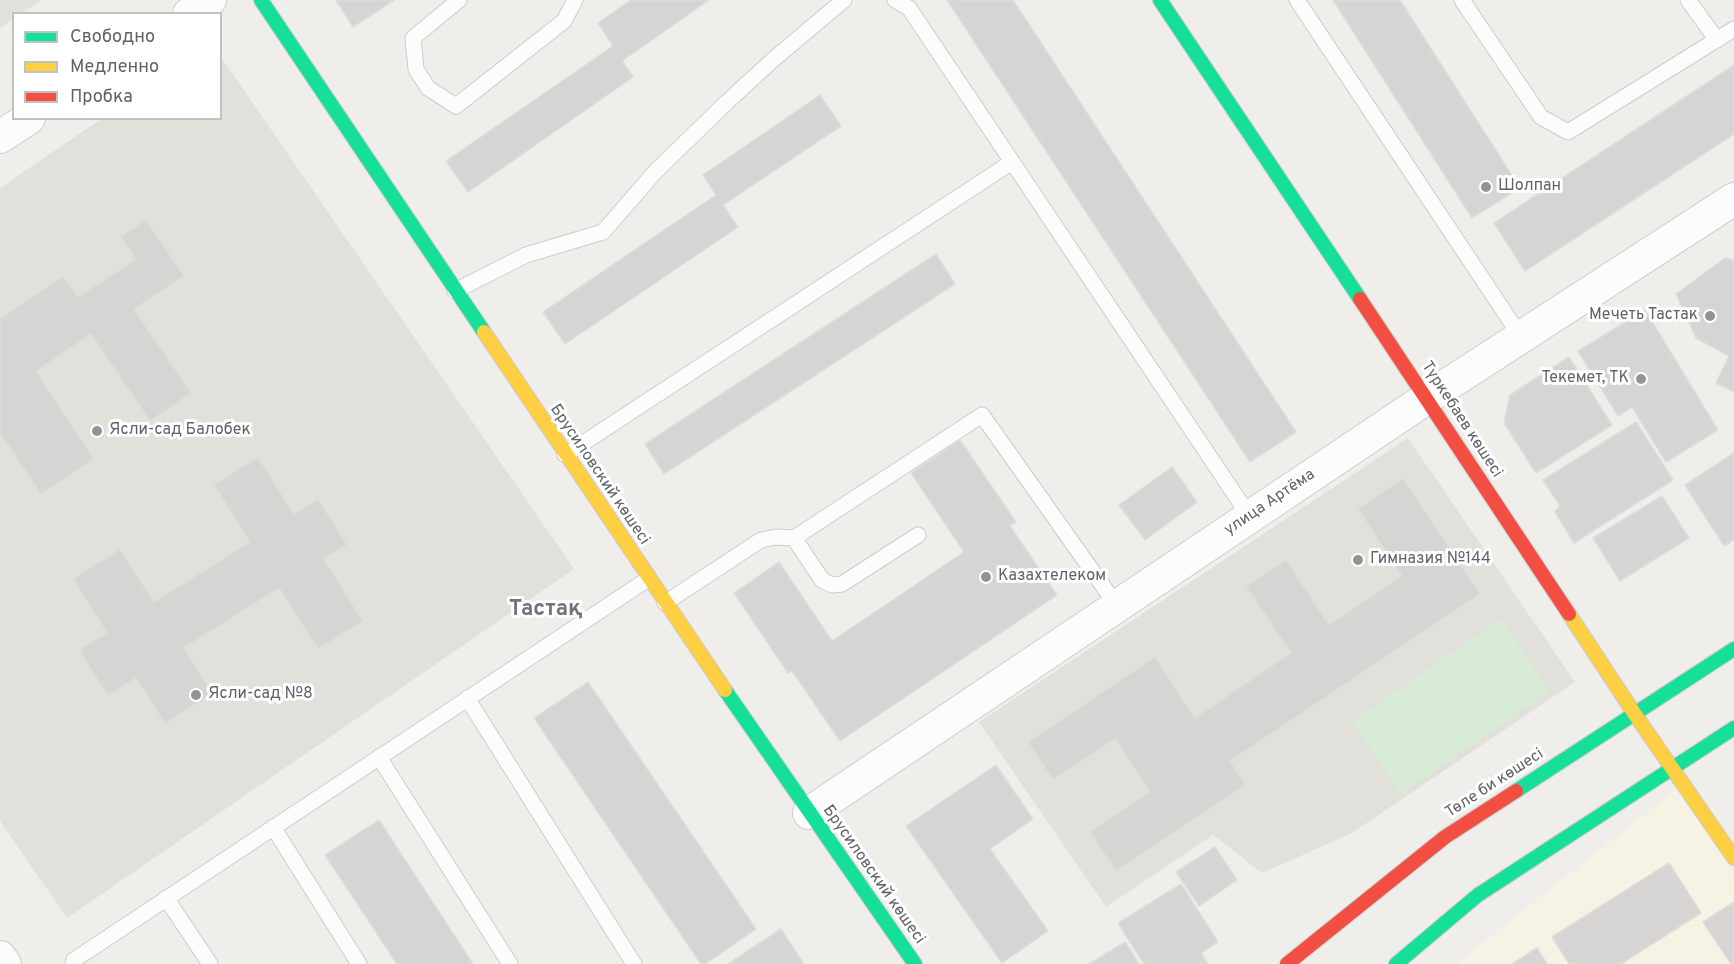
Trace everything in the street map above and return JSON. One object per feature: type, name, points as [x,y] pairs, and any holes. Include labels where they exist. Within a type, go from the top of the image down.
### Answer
[{"type":"street","points":[[192,12],[210,0]]},
{"type":"street","name":"Брусиловский көшесі","points":[[261,0],[664,603],[915,964]]},
{"type":"street","name":"Түркебаев көшесі","points":[[1160,0],[1427,398],[1634,713],[1734,858]]},
{"type":"street","points":[[0,137],[26,120]]},
{"type":"street","name":"улица Артёма","points":[[809,813],[1427,398],[1734,199]]},
{"type":"street","name":"Төле би көшесі","points":[[1287,964],[1445,837],[1734,649]]},
{"type":"street","points":[[1396,964],[1478,895],[1734,728]]},
{"type":"street","points":[[0,957],[5,964]]},
{"type":"lane","points":[[459,0],[413,38],[416,69],[428,88],[456,106],[564,21],[575,0]]},
{"type":"lane","points":[[455,291],[526,255],[603,232],[655,172],[727,102],[844,0]]},
{"type":"lane","points":[[895,0],[909,8],[1250,517]]},
{"type":"lane","points":[[1297,0],[1521,337]]},
{"type":"lane","points":[[1461,0],[1541,117],[1568,132],[1734,29]]},
{"type":"lane","points":[[1688,0],[1717,40]]},
{"type":"lane","points":[[565,455],[1012,162]]},
{"type":"lane","points":[[664,603],[761,540],[776,537],[794,538],[982,415],[1117,606]]},
{"type":"lane","points":[[794,538],[822,580],[832,585],[842,584],[918,536]]},
{"type":"lane","points":[[73,964],[74,960],[166,898],[648,579]]},
{"type":"lane","points":[[467,698],[634,964]]},
{"type":"lane","points":[[379,757],[510,964]]},
{"type":"lane","points":[[273,828],[359,964]]},
{"type":"lane","points":[[166,898],[210,964]]},
{"type":"shaded area","points":[[0,0],[42,0],[24,12],[12,12],[12,20],[0,28]]},
{"type":"shaded area","name":"Ясли-сад №8","points":[[222,58],[574,569],[67,918],[0,821],[0,188],[100,120],[222,120]]},
{"type":"shaded area","name":"Гимназия №144","points":[[1408,438],[1575,682],[1352,833],[1262,873],[1213,835],[1106,907],[979,722]]},
{"type":"shaded area","points":[[1679,787],[1734,875],[1734,964],[1456,964]]},
{"type":"green space","points":[[1501,619],[1550,691],[1401,794],[1352,721]]},
{"type":"building","points":[[336,0],[394,0],[353,27]]},
{"type":"building","points":[[631,0],[709,0],[622,61],[633,77],[468,192],[446,161],[613,46],[598,23]]},
{"type":"building","points":[[947,0],[1013,0],[1296,432],[1250,462]]},
{"type":"building","points":[[1333,0],[1400,0],[1520,188],[1472,218]]},
{"type":"building","points":[[1734,65],[1734,134],[1525,271],[1494,223]]},
{"type":"building","points":[[820,95],[841,126],[723,205],[738,227],[565,344],[543,312],[716,195],[703,175]]},
{"type":"building","points":[[146,220],[184,276],[134,309],[191,393],[150,421],[91,334],[36,371],[94,459],[41,494],[0,433],[0,319],[63,276],[78,297],[136,259],[121,237]]},
{"type":"building","points":[[936,254],[955,284],[664,474],[645,444]]},
{"type":"building","name":"Мечеть Тастак","points":[[1725,258],[1734,260],[1734,392],[1716,383],[1729,356],[1696,338],[1676,294]]},
{"type":"building","name":"Текемет, ТК","points":[[1645,310],[1718,430],[1666,462],[1632,407],[1618,416],[1578,351]]},
{"type":"building","points":[[1569,357],[1612,425],[1536,473],[1504,423],[1510,395]]},
{"type":"building","points":[[1636,422],[1673,480],[1574,543],[1555,512],[1560,506],[1543,480]]},
{"type":"building","name":"Казахтелеком","points":[[960,440],[1016,522],[1010,526],[1057,595],[840,741],[792,671],[788,673],[734,593],[779,562],[832,641],[964,552],[911,473]]},
{"type":"building","points":[[1734,453],[1734,540],[1724,546],[1685,485]]},
{"type":"building","points":[[258,457],[294,514],[318,499],[347,545],[324,559],[363,621],[318,649],[279,588],[184,648],[212,693],[165,724],[136,678],[108,696],[79,650],[107,633],[73,579],[120,549],[154,602],[250,542],[214,485]]},
{"type":"building","points":[[1172,467],[1197,502],[1145,540],[1119,505]]},
{"type":"building","points":[[1403,478],[1480,594],[1230,761],[1246,785],[1116,871],[1090,832],[1150,792],[1115,739],[1053,780],[1028,742],[1155,657],[1195,718],[1291,653],[1246,586],[1286,560],[1329,625],[1402,576],[1358,509]]},
{"type":"building","points":[[1662,496],[1689,538],[1620,581],[1593,538]]},
{"type":"building","points":[[588,682],[756,929],[705,964],[701,964],[534,718]]},
{"type":"building","points":[[996,765],[1033,819],[990,849],[1048,931],[1002,963],[906,826]]},
{"type":"building","points":[[379,820],[473,964],[397,964],[325,855]]},
{"type":"building","points":[[1215,847],[1237,880],[1199,906],[1176,872]]},
{"type":"building","points":[[1669,863],[1701,913],[1621,964],[1569,964],[1552,937]]},
{"type":"building","points":[[1181,884],[1218,942],[1201,953],[1208,964],[1144,964],[1118,923]]},
{"type":"building","points":[[1734,902],[1734,964],[1731,964],[1703,922]]},
{"type":"building","points":[[781,929],[804,964],[728,964]]},
{"type":"building","points":[[1125,942],[1139,964],[1089,964]]},
{"type":"building","points":[[1537,948],[1547,964],[1512,964]]},
{"type":"traffic: fast","points":[[261,0],[484,332]]},
{"type":"traffic: fast","points":[[1160,0],[1360,299]]},
{"type":"traffic: fast","points":[[1516,791],[1734,649]]},
{"type":"traffic: fast","points":[[725,690],[915,964]]},
{"type":"traffic: fast","points":[[1396,964],[1478,895],[1734,728]]},
{"type":"traffic: slow","points":[[484,332],[725,690]]},
{"type":"traffic: slow","points":[[1569,614],[1734,858]]},
{"type":"traffic: jam","points":[[1360,299],[1569,614]]},
{"type":"traffic: jam","points":[[1287,964],[1445,837],[1516,791]]},
{"type":"place","name":"Шолпан","points":[[1486,187]]},
{"type":"place","name":"Мечеть Тастак","points":[[1710,316]]},
{"type":"place","name":"Текемет, ТК","points":[[1641,379]]},
{"type":"place","name":"Ясли-сад Балобек","points":[[97,431]]},
{"type":"place","name":"Гимназия №144","points":[[1358,560]]},
{"type":"place","name":"Казахтелеком","points":[[986,577]]},
{"type":"place","name":"Ясли-сад №8","points":[[196,695]]},
{"type":"district","name":"Тастақ","points":[[546,611]]}]
